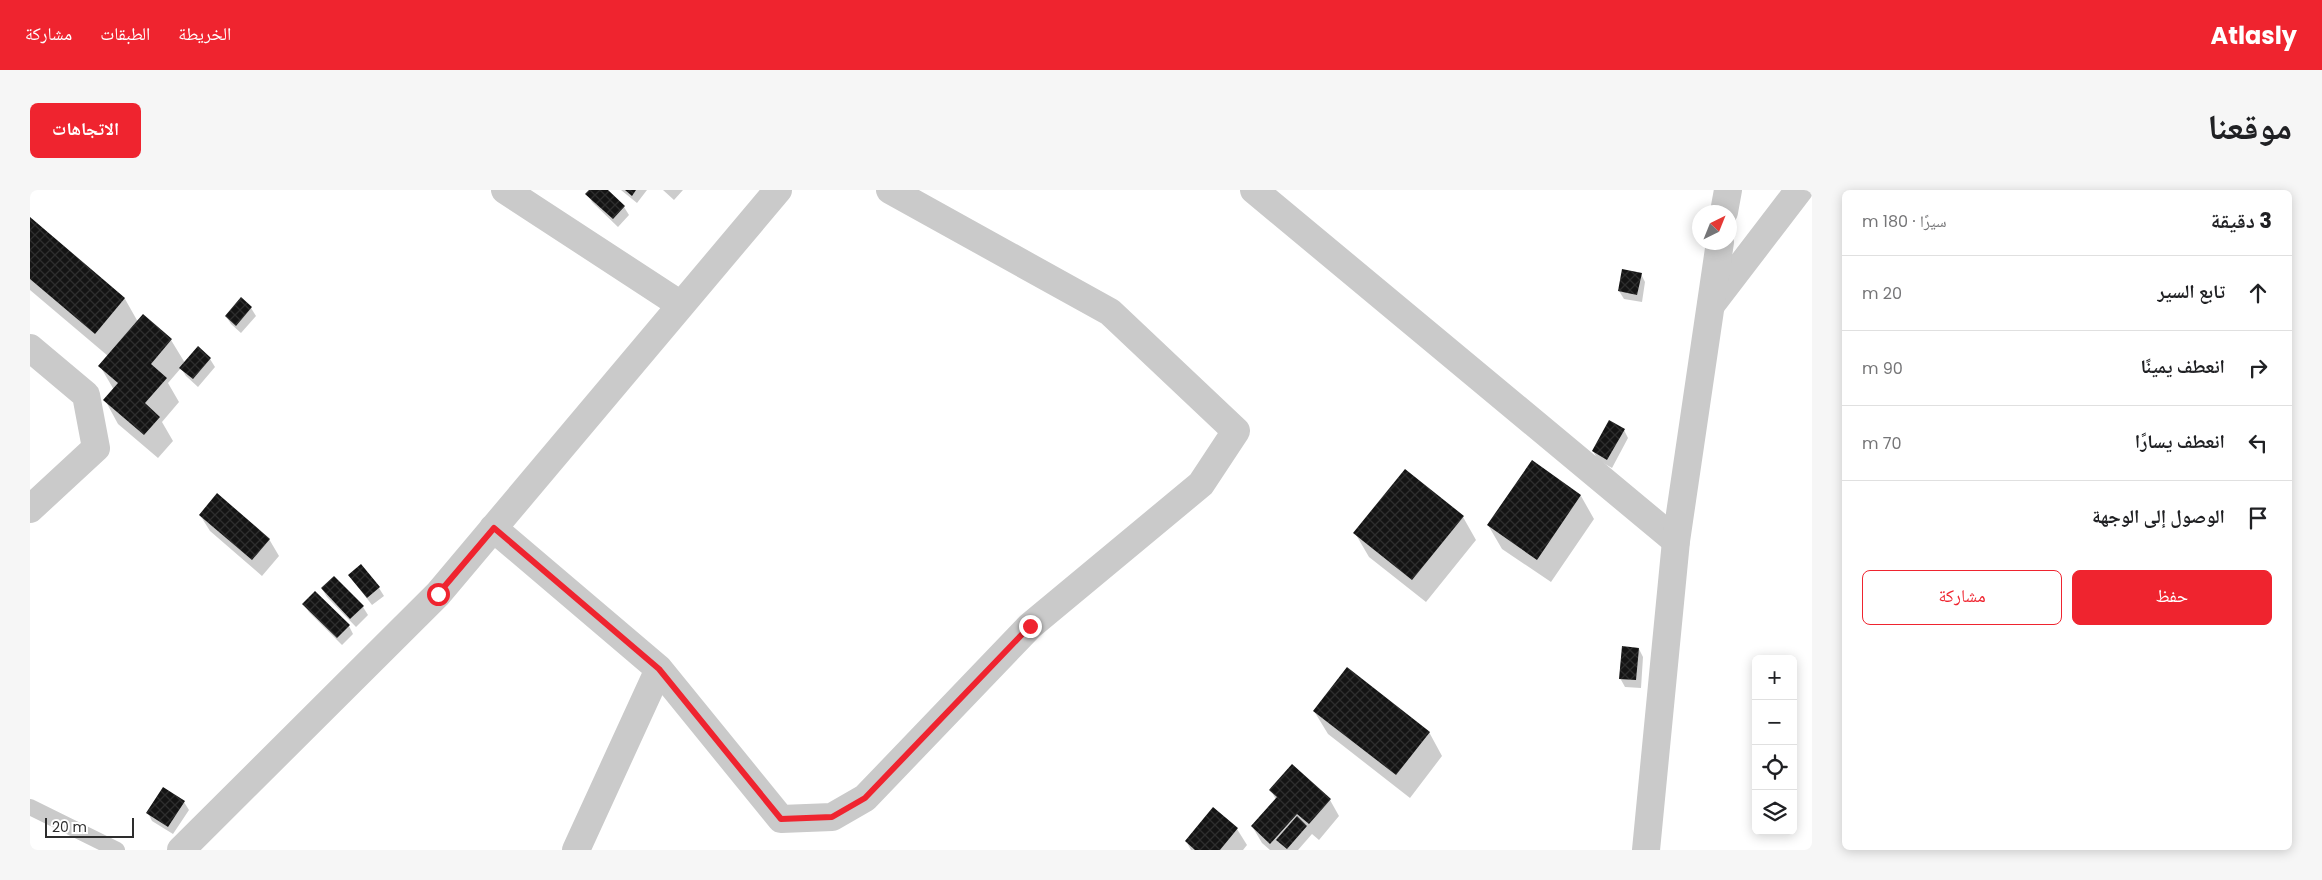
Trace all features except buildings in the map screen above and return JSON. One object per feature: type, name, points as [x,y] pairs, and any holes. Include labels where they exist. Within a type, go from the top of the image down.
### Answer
[{"type":"street","points":[[505,190],[681,305]]},
{"type":"street","points":[[181,850],[438,594],[778,190]]},
{"type":"street","points":[[494,528],[659,669],[781,819],[832,817],[865,798],[1030,626],[1202,484],[1236,431],[1110,312],[890,190]]},
{"type":"street","points":[[1254,190],[1676,541]]},
{"type":"street","points":[[1725,205],[1728,190]]},
{"type":"street","points":[[1711,305],[1759,245],[1799,190]]},
{"type":"street","points":[[1646,850],[1676,541],[1719,250]]},
{"type":"street","points":[[30,348],[86,395],[96,448],[30,509]]},
{"type":"street","points":[[576,850],[659,669]]},
{"type":"lane","points":[[30,807],[117,850]]},
{"type":"route","points":[[438,594],[494,528],[659,669],[781,819],[832,817],[865,798],[1030,626]]}]
